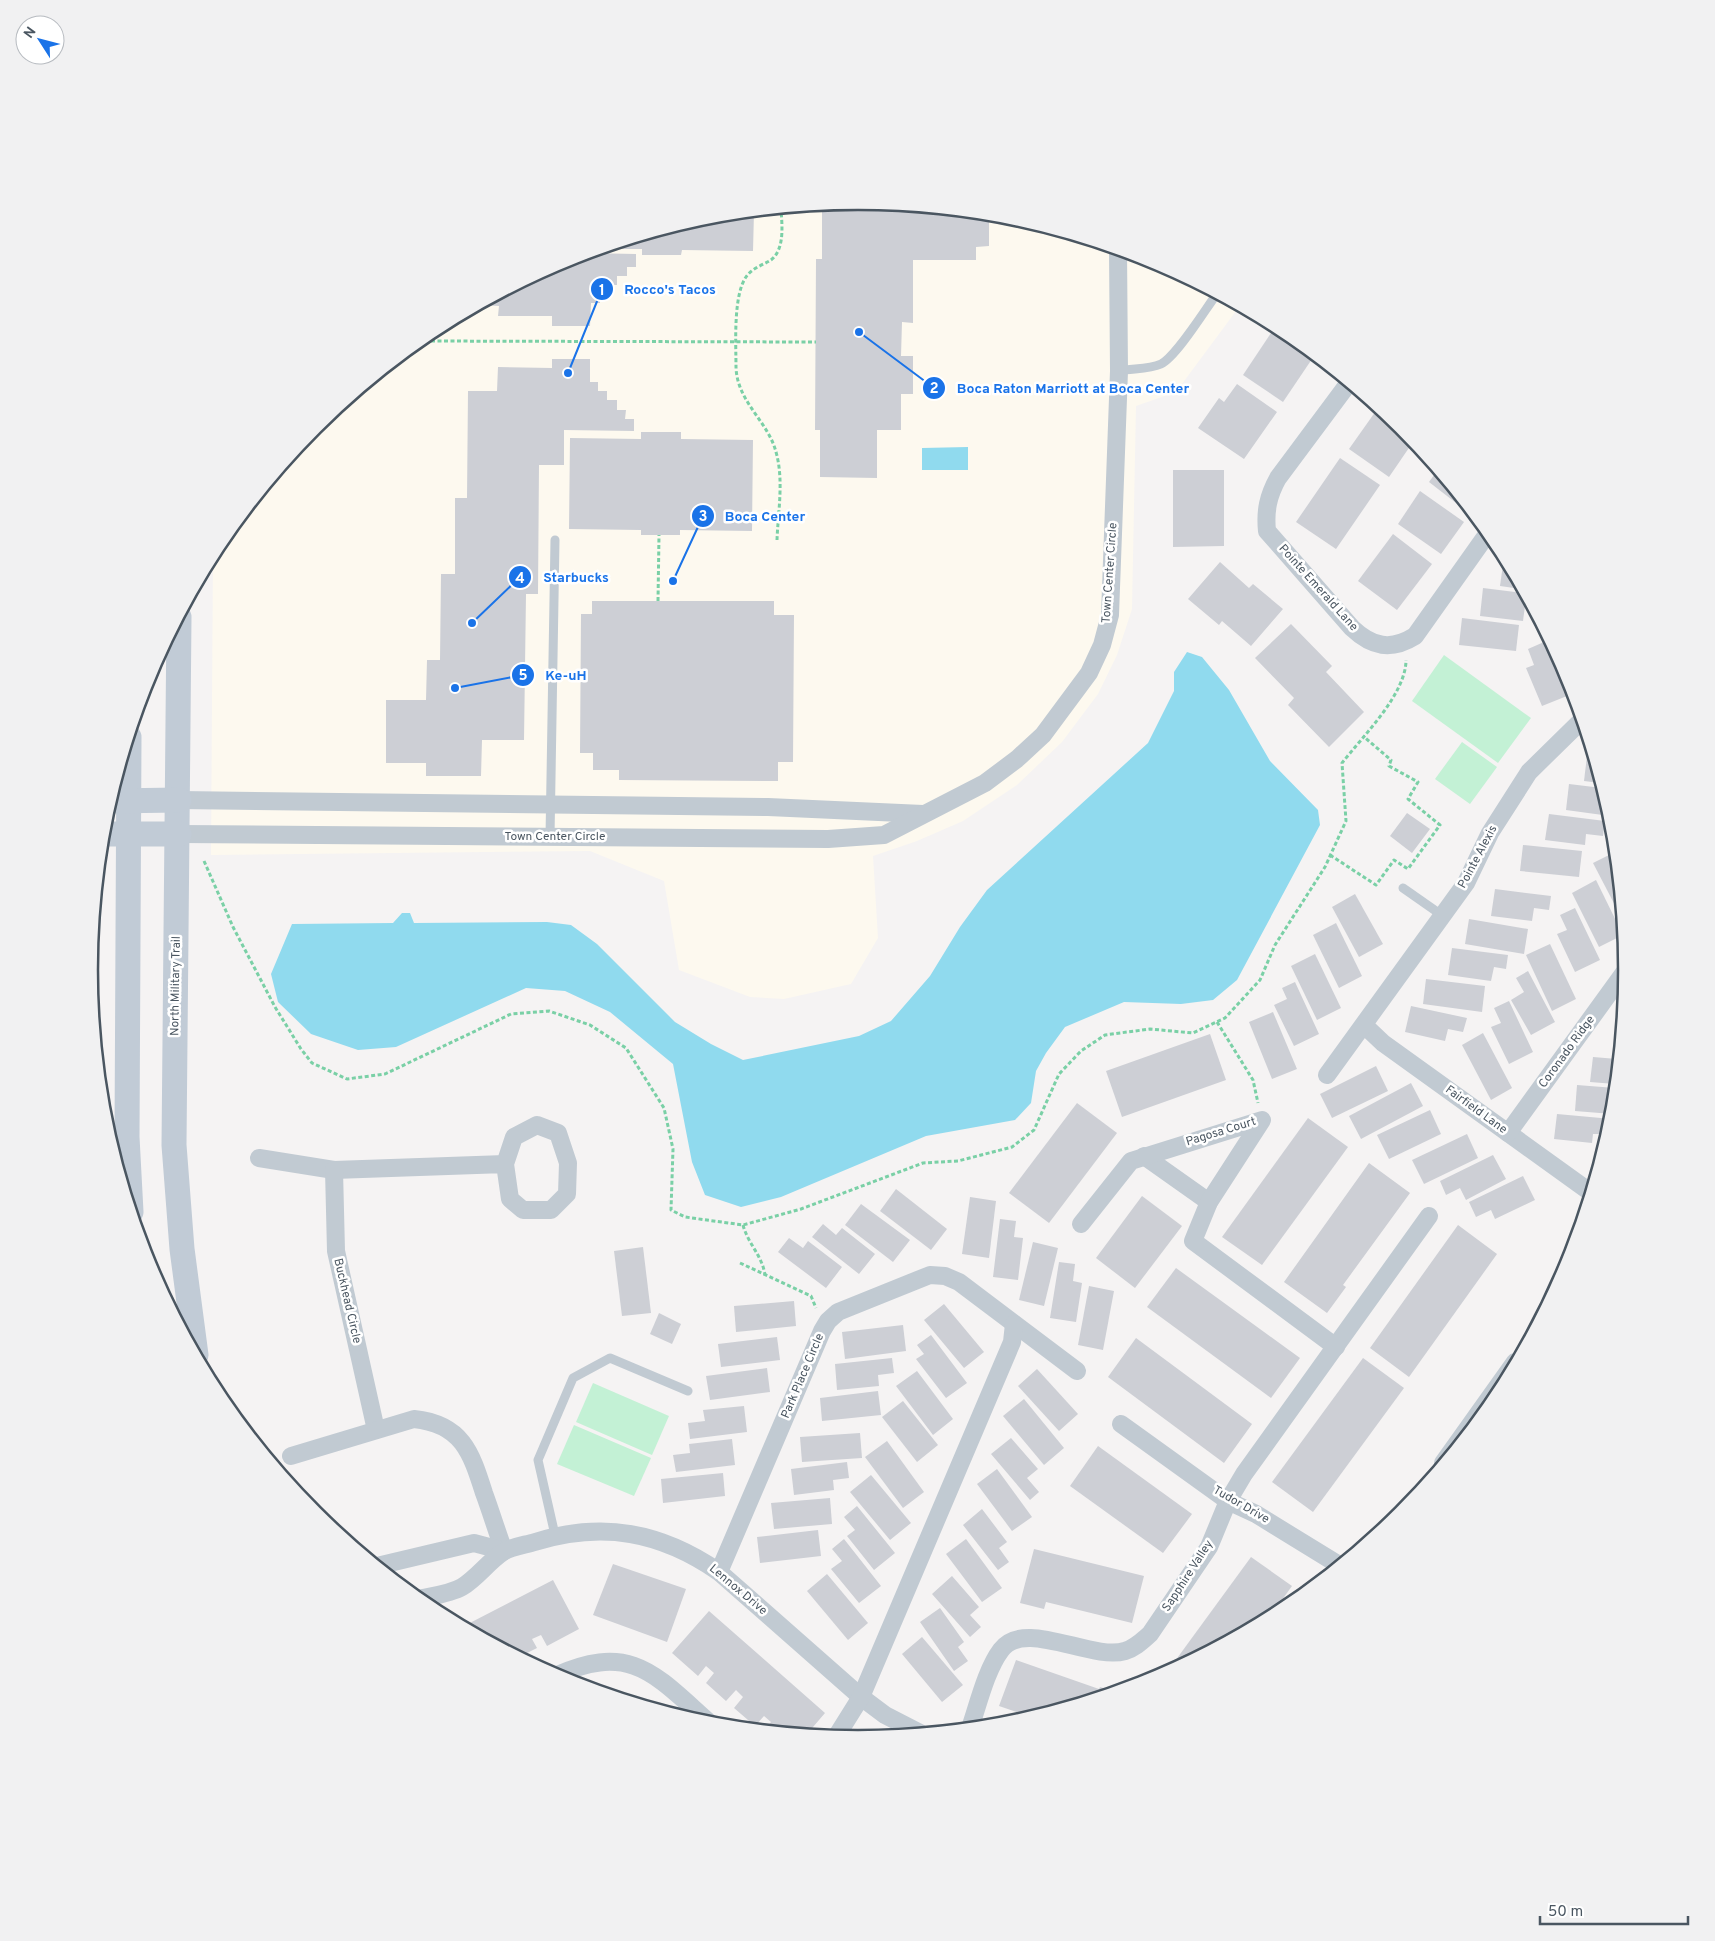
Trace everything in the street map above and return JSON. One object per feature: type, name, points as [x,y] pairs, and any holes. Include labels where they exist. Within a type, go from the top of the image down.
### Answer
[{"type":"main road","name":"North Military Trail","points":[[179,628],[179,800],[174,1145],[182,1249],[194,1341]]},
{"type":"main road","points":[[123,773],[119,800],[127,834],[127,1137],[130,1189]]},
{"type":"main road","points":[[119,800],[179,800]]},
{"type":"main road","points":[[110,834],[178,834]]},
{"type":"street","name":"Town Center Circle","points":[[178,834],[828,839],[884,835],[985,783],[1017,760],[1042,735],[1089,673],[1102,645],[1110,615],[1119,371],[1118,257]]},
{"type":"street","name":"Pointe Emerald Lane","points":[[1345,388],[1278,478],[1267,504],[1267,531],[1363,638],[1376,645],[1390,646],[1406,641]]},
{"type":"street","points":[[1406,641],[1415,636],[1483,540]]},
{"type":"street","name":"Pointe Alexis","points":[[1327,1076],[1466,884],[1490,833],[1529,772],[1577,725]]},
{"type":"street","points":[[179,800],[768,807],[926,815]]},
{"type":"street","name":"Coronado Ridge","points":[[1508,1134],[1618,982]]},
{"type":"street","name":"Fairfield Lane","points":[[1364,1025],[1383,1043],[1585,1189]]},
{"type":"street","name":"Pagosa Court","points":[[1081,1224],[1131,1161],[1262,1120]]},
{"type":"street","name":"Pagosa Court","points":[[1262,1120],[1209,1202],[1193,1241],[1336,1347]]},
{"type":"street","points":[[537,1125],[558,1133],[568,1163],[567,1194],[551,1210],[523,1210],[510,1199],[505,1164],[514,1137],[537,1125]]},
{"type":"street","points":[[1144,1156],[1209,1202]]},
{"type":"street","points":[[258,1158],[334,1170],[505,1164]]},
{"type":"street","name":"Buckhead Circle","points":[[334,1170],[336,1251],[376,1430]]},
{"type":"street","name":"Sapphire Valley","points":[[972,1721],[994,1661],[1002,1648],[1013,1640],[1027,1637],[1110,1653],[1125,1651],[1139,1644],[1150,1634],[1209,1547],[1228,1501],[1244,1474],[1429,1216]]},
{"type":"street","name":"Park Place Circle","points":[[719,1572],[828,1321],[850,1305],[930,1275],[945,1276],[959,1282],[1078,1371]]},
{"type":"street","points":[[841,1730],[861,1697],[907,1590],[1012,1342],[1014,1324]]},
{"type":"street","points":[[292,1456],[414,1419],[428,1420],[455,1433],[473,1457],[504,1552]]},
{"type":"street","name":"Tudor Drive","points":[[1121,1424],[1228,1501],[1256,1514],[1334,1562]]},
{"type":"street","name":"Lennox Drive","points":[[428,1597],[462,1587],[504,1552],[555,1535],[585,1531],[615,1531],[644,1536],[672,1545],[699,1558],[719,1572],[861,1697],[885,1715],[911,1729]]},
{"type":"street","points":[[384,1564],[474,1543],[504,1552]]},
{"type":"street","points":[[564,1672],[579,1665],[593,1662],[608,1661],[637,1666],[663,1682],[699,1714]]},
{"type":"lane","points":[[1119,371],[1150,368],[1163,364],[1174,354],[1213,299]]},
{"type":"lane","points":[[550,837],[555,540]]},
{"type":"lane","points":[[1403,888],[1442,916]]},
{"type":"lane","points":[[555,1535],[538,1460],[573,1378],[610,1358],[688,1391]]},
{"type":"path","points":[[777,540],[780,476],[776,452],[768,432],[752,412],[742,392],[736,370],[739,294],[746,277],[756,268],[773,258],[780,247],[781,215]]},
{"type":"path","points":[[432,341],[816,342]]},
{"type":"path","points":[[658,601],[659,535]]},
{"type":"path","points":[[204,861],[233,927],[275,1007],[312,1064],[347,1079],[385,1074],[511,1014],[549,1011],[590,1025],[626,1048],[664,1108],[673,1149],[671,1210],[685,1217],[743,1225],[801,1209],[923,1163],[958,1161],[1012,1147],[1034,1130],[1059,1074],[1081,1051],[1105,1035],[1150,1029],[1192,1033],[1226,1018],[1260,980],[1275,945],[1330,855],[1346,821],[1342,763],[1396,692],[1406,668],[1406,641]]},
{"type":"path","points":[[1330,855],[1376,884],[1394,860],[1408,869],[1440,824],[1408,799],[1418,782],[1389,766],[1390,760],[1363,736]]},
{"type":"path","points":[[1217,1022],[1253,1080],[1262,1120]]},
{"type":"path","points":[[743,1225],[746,1236],[763,1260],[765,1275]]},
{"type":"path","points":[[740,1263],[811,1296],[820,1316],[828,1321]]},
{"type":"shaded area","points":[[858,210],[957,217],[1006,225],[1054,236],[1148,268],[1236,311],[1176,392],[1136,406],[1132,609],[1117,655],[1098,694],[1062,742],[1017,785],[963,821],[917,841],[873,856],[878,938],[851,984],[784,999],[750,997],[679,970],[664,881],[590,851],[211,855],[213,568],[255,508],[286,469],[356,399],[435,339],[478,312],[521,289],[567,268],[661,236],[709,225],[758,217]]},
{"type":"green space","points":[[1444,655],[1531,718],[1498,763],[1412,701]]},
{"type":"green space","points":[[1462,742],[1497,767],[1470,804],[1435,779]]},
{"type":"green space","points":[[593,1383],[669,1416],[652,1455],[576,1422]]},
{"type":"green space","points":[[574,1425],[651,1458],[634,1496],[557,1464]]},
{"type":"water","points":[[968,447],[968,470],[922,470],[922,448]]},
{"type":"water","points":[[1187,652],[1202,657],[1229,690],[1270,761],[1318,810],[1320,825],[1237,980],[1213,1000],[1181,1004],[1124,1002],[1065,1027],[1046,1053],[1036,1071],[1031,1103],[1015,1120],[926,1136],[781,1197],[741,1207],[705,1195],[692,1162],[673,1064],[610,1012],[565,991],[526,988],[396,1047],[358,1050],[311,1034],[278,1002],[271,974],[292,924],[393,923],[402,913],[410,913],[414,923],[547,922],[571,925],[597,944],[675,1022],[711,1044],[743,1060],[859,1036],[891,1021],[930,976],[960,927],[987,890],[1148,743],[1174,691],[1174,672]]},
{"type":"building","points":[[858,210],[907,212],[989,222],[989,246],[976,247],[976,260],[913,260],[913,323],[902,322],[901,356],[913,356],[913,394],[901,394],[901,430],[877,430],[877,478],[820,477],[820,430],[815,430],[816,259],[822,259],[822,211]]},
{"type":"building","points":[[754,218],[753,251],[682,250],[681,255],[642,255],[642,249],[619,249],[661,236]]},
{"type":"building","points":[[606,253],[636,254],[636,267],[627,267],[627,276],[617,276],[617,285],[609,285],[608,293],[600,293],[600,303],[591,303],[590,326],[552,326],[552,316],[498,316],[499,306],[490,306],[567,268]]},
{"type":"building","points":[[1271,333],[1311,361],[1283,402],[1243,375]]},
{"type":"building","points":[[552,359],[590,359],[590,382],[598,382],[598,391],[607,391],[607,400],[617,400],[617,410],[626,410],[625,419],[634,419],[634,431],[564,430],[564,465],[539,465],[538,594],[526,594],[524,740],[482,740],[481,776],[426,776],[426,763],[386,763],[386,700],[426,700],[427,660],[440,660],[441,574],[455,574],[455,498],[467,498],[468,391],[497,391],[498,367],[552,368]]},
{"type":"building","points":[[1237,384],[1277,412],[1244,459],[1198,428],[1219,398],[1224,402]]},
{"type":"building","points":[[1374,413],[1409,448],[1389,477],[1349,449]]},
{"type":"building","points":[[641,432],[681,432],[681,439],[753,440],[752,531],[680,530],[680,535],[641,535],[641,530],[569,529],[570,438],[641,439]]},
{"type":"building","points":[[1340,458],[1380,485],[1336,549],[1296,522]]},
{"type":"building","points":[[1173,470],[1224,470],[1224,546],[1173,547]]},
{"type":"building","points":[[1434,475],[1456,503],[1429,482]]},
{"type":"building","points":[[1420,491],[1464,522],[1441,554],[1398,524]]},
{"type":"building","points":[[1393,534],[1432,564],[1397,610],[1358,581]]},
{"type":"building","points":[[1220,562],[1249,588],[1253,584],[1283,609],[1251,646],[1222,621],[1219,625],[1188,599]]},
{"type":"building","points":[[1502,569],[1515,588],[1500,586]]},
{"type":"building","points":[[1483,588],[1517,592],[1525,607],[1523,621],[1480,616]]},
{"type":"building","points":[[592,601],[774,601],[774,615],[794,615],[793,762],[778,762],[778,781],[619,780],[619,770],[593,770],[593,753],[580,753],[581,614],[592,614]]},
{"type":"building","points":[[1462,618],[1519,625],[1516,651],[1459,645]]},
{"type":"building","points":[[1291,624],[1332,666],[1326,672],[1364,712],[1329,747],[1288,705],[1294,698],[1255,658]]},
{"type":"building","points":[[1543,642],[1566,696],[1542,706],[1526,668],[1534,665],[1528,649]]},
{"type":"building","points":[[1587,757],[1594,782],[1584,781]]},
{"type":"building","points":[[1569,784],[1595,787],[1601,815],[1566,810]]},
{"type":"building","points":[[1407,813],[1430,829],[1412,853],[1390,836]]},
{"type":"building","points":[[1549,814],[1603,821],[1603,836],[1586,834],[1585,845],[1545,840]]},
{"type":"building","points":[[1523,845],[1582,851],[1579,877],[1520,871]]},
{"type":"building","points":[[1608,855],[1614,904],[1593,863]]},
{"type":"building","points":[[1596,880],[1616,921],[1617,938],[1599,947],[1572,893]]},
{"type":"building","points":[[1495,889],[1551,896],[1549,910],[1534,908],[1532,921],[1491,916]]},
{"type":"building","points":[[1355,894],[1383,944],[1359,957],[1332,907]]},
{"type":"building","points":[[1575,908],[1600,960],[1575,972],[1557,934],[1567,930],[1560,915]]},
{"type":"building","points":[[1469,919],[1528,929],[1524,954],[1465,944]]},
{"type":"building","points":[[1336,923],[1362,976],[1339,988],[1313,935]]},
{"type":"building","points":[[1550,944],[1576,999],[1552,1011],[1526,955]]},
{"type":"building","points":[[1452,948],[1508,955],[1506,969],[1494,967],[1491,981],[1448,975]]},
{"type":"building","points":[[1315,954],[1341,1008],[1317,1020],[1291,966]]},
{"type":"building","points":[[1528,971],[1555,1022],[1531,1035],[1511,1000],[1524,992],[1516,978]]},
{"type":"building","points":[[1426,979],[1485,986],[1482,1012],[1423,1004]]},
{"type":"building","points":[[1295,982],[1319,1034],[1294,1046],[1274,1005],[1287,999],[1282,988]]},
{"type":"building","points":[[1509,1001],[1533,1052],[1509,1064],[1491,1027],[1501,1023],[1494,1008]]},
{"type":"building","points":[[1411,1006],[1467,1018],[1463,1032],[1448,1029],[1445,1041],[1405,1032]]},
{"type":"building","points":[[1273,1012],[1297,1069],[1272,1079],[1249,1022]]},
{"type":"building","points":[[1483,1033],[1512,1088],[1491,1100],[1462,1045]]},
{"type":"building","points":[[1210,1034],[1226,1080],[1122,1117],[1106,1071]]},
{"type":"building","points":[[1593,1057],[1612,1059],[1609,1084],[1590,1082]]},
{"type":"building","points":[[1376,1066],[1388,1091],[1332,1118],[1320,1094]]},
{"type":"building","points":[[1411,1083],[1423,1106],[1361,1139],[1349,1116]]},
{"type":"building","points":[[1577,1085],[1608,1087],[1604,1113],[1575,1111]]},
{"type":"building","points":[[1077,1103],[1117,1133],[1049,1223],[1009,1193]]},
{"type":"building","points":[[1430,1110],[1441,1134],[1389,1159],[1377,1135]]},
{"type":"building","points":[[1557,1114],[1603,1118],[1600,1134],[1593,1134],[1592,1143],[1554,1139]]},
{"type":"building","points":[[1308,1118],[1348,1147],[1262,1265],[1222,1237]]},
{"type":"building","points":[[1467,1134],[1478,1158],[1424,1184],[1412,1160]]},
{"type":"building","points":[[1493,1155],[1506,1179],[1466,1200],[1460,1188],[1446,1195],[1440,1181]]},
{"type":"building","points":[[1369,1163],[1410,1193],[1343,1285],[1346,1287],[1327,1313],[1284,1282]]},
{"type":"building","points":[[1523,1176],[1535,1200],[1495,1219],[1491,1210],[1476,1217],[1469,1202]]},
{"type":"building","points":[[896,1189],[947,1229],[931,1250],[880,1211]]},
{"type":"building","points":[[1142,1196],[1182,1226],[1135,1288],[1096,1258]]},
{"type":"building","points":[[970,1197],[996,1201],[989,1258],[962,1254]]},
{"type":"building","points":[[861,1204],[910,1240],[893,1262],[845,1225]]},
{"type":"building","points":[[1000,1219],[1016,1221],[1014,1237],[1023,1238],[1018,1280],[993,1277]]},
{"type":"building","points":[[823,1224],[836,1235],[842,1228],[875,1254],[859,1274],[812,1237]]},
{"type":"building","points":[[1458,1225],[1497,1254],[1409,1377],[1370,1348]]},
{"type":"building","points":[[789,1238],[803,1248],[808,1241],[842,1267],[826,1288],[778,1252]]},
{"type":"building","points":[[1033,1242],[1058,1248],[1044,1306],[1019,1300]]},
{"type":"building","points":[[643,1247],[651,1313],[622,1316],[614,1251]]},
{"type":"building","points":[[1059,1262],[1075,1264],[1073,1281],[1082,1283],[1076,1322],[1050,1318]]},
{"type":"building","points":[[1176,1268],[1300,1358],[1271,1398],[1147,1307]]},
{"type":"building","points":[[1089,1286],[1114,1291],[1103,1350],[1078,1345]]},
{"type":"building","points":[[794,1301],[796,1326],[736,1332],[734,1306]]},
{"type":"building","points":[[944,1304],[984,1352],[964,1368],[924,1320]]},
{"type":"building","points":[[659,1313],[681,1324],[672,1344],[650,1334]]},
{"type":"building","points":[[903,1325],[906,1351],[845,1359],[842,1332]]},
{"type":"building","points":[[931,1335],[967,1383],[946,1398],[916,1359],[924,1354],[917,1345]]},
{"type":"building","points":[[777,1337],[780,1360],[721,1367],[718,1344]]},
{"type":"building","points":[[1136,1338],[1252,1424],[1224,1463],[1108,1377]]},
{"type":"building","points":[[892,1358],[894,1373],[878,1375],[879,1386],[837,1390],[835,1364]]},
{"type":"building","points":[[1363,1358],[1404,1388],[1313,1512],[1272,1482]]},
{"type":"building","points":[[767,1368],[770,1392],[710,1400],[706,1376]]},
{"type":"building","points":[[1037,1369],[1078,1414],[1059,1431],[1018,1386]]},
{"type":"building","points":[[917,1371],[953,1419],[933,1435],[896,1386]]},
{"type":"building","points":[[878,1391],[881,1415],[822,1421],[820,1398]]},
{"type":"building","points":[[1024,1399],[1064,1448],[1044,1465],[1003,1416]]},
{"type":"building","points":[[903,1401],[938,1445],[917,1462],[882,1417]]},
{"type":"building","points":[[744,1406],[747,1432],[690,1439],[688,1423],[705,1421],[703,1410]]},
{"type":"building","points":[[860,1433],[862,1458],[802,1462],[800,1437]]},
{"type":"building","points":[[1011,1438],[1038,1469],[1027,1478],[1039,1492],[1030,1500],[991,1454]]},
{"type":"building","points":[[732,1439],[735,1465],[676,1472],[673,1455],[690,1453],[689,1444]]},
{"type":"building","points":[[887,1441],[924,1492],[903,1508],[865,1457]]},
{"type":"building","points":[[1098,1446],[1192,1514],[1163,1553],[1070,1486]]},
{"type":"building","points":[[847,1462],[849,1478],[833,1480],[834,1490],[794,1495],[791,1469]]},
{"type":"building","points":[[997,1469],[1032,1517],[1012,1531],[977,1484]]},
{"type":"building","points":[[723,1473],[725,1496],[663,1503],[661,1479]]},
{"type":"building","points":[[871,1475],[911,1523],[890,1540],[850,1492]]},
{"type":"building","points":[[830,1498],[832,1524],[774,1529],[771,1503]]},
{"type":"building","points":[[857,1506],[895,1553],[874,1570],[847,1536],[855,1530],[844,1517]]},
{"type":"building","points":[[982,1509],[1007,1542],[999,1548],[1009,1562],[998,1570],[963,1525]]},
{"type":"building","points":[[818,1530],[821,1556],[760,1563],[757,1537]]},
{"type":"building","points":[[844,1539],[881,1586],[859,1603],[831,1569],[842,1561],[832,1549]]},
{"type":"building","points":[[966,1539],[1002,1588],[982,1602],[946,1554]]},
{"type":"building","points":[[1034,1549],[1144,1576],[1132,1623],[1046,1602],[1044,1609],[1020,1603]]},
{"type":"building","points":[[1251,1557],[1292,1586],[1281,1601],[1238,1629],[1175,1660]]},
{"type":"building","points":[[613,1564],[686,1589],[667,1642],[593,1615]]},
{"type":"building","points":[[827,1574],[868,1623],[848,1640],[807,1591]]},
{"type":"building","points":[[952,1576],[979,1607],[970,1615],[981,1627],[970,1637],[932,1594]]},
{"type":"building","points":[[553,1580],[579,1629],[547,1646],[541,1635],[532,1639],[537,1648],[525,1654],[469,1624]]},
{"type":"building","points":[[940,1608],[964,1642],[958,1647],[968,1661],[954,1671],[920,1622]]},
{"type":"building","points":[[709,1611],[825,1713],[811,1729],[769,1725],[771,1722],[764,1716],[757,1724],[751,1723],[734,1708],[743,1697],[736,1690],[726,1701],[706,1683],[714,1673],[706,1666],[698,1676],[672,1653]]},
{"type":"building","points":[[922,1637],[963,1685],[942,1702],[902,1654]]},
{"type":"building","points":[[1016,1660],[1099,1689],[1100,1687],[1105,1689],[1054,1705],[1019,1713],[999,1706]]},
{"type":"place","name":"Boca Raton Marriott at Boca Center","points":[[859,332]]},
{"type":"place","name":"Rocco's Tacos","points":[[568,373]]},
{"type":"place","name":"Boca Center","points":[[673,581]]},
{"type":"place","name":"Starbucks","points":[[472,623]]},
{"type":"place","name":"Ke-uH","points":[[455,688]]}]
